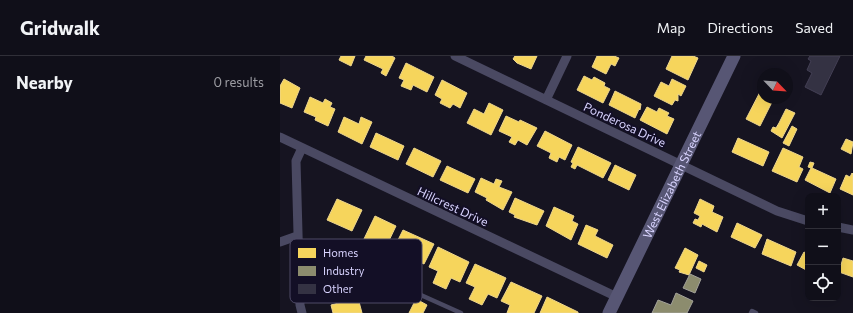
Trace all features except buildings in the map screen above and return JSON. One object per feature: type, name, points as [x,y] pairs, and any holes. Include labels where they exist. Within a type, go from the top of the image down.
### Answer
[{"type":"main road","name":"West Elizabeth Street","points":[[609,313],[734,56]]},
{"type":"street","name":"Ponderosa Drive","points":[[455,56],[777,210],[805,220]]},
{"type":"street","points":[[546,100],[567,56]]},
{"type":"street","name":"Hillcrest Drive","points":[[280,136],[302,148],[617,297]]},
{"type":"street","points":[[297,239],[296,161],[302,148]]},
{"type":"street","points":[[841,228],[853,230]]},
{"type":"street","points":[[280,242],[297,236]]},
{"type":"street","points":[[300,303],[302,313]]},
{"type":"lane","points":[[422,296],[461,313]]},
{"type":"lane","points":[[751,313],[752,311],[756,313]]}]
